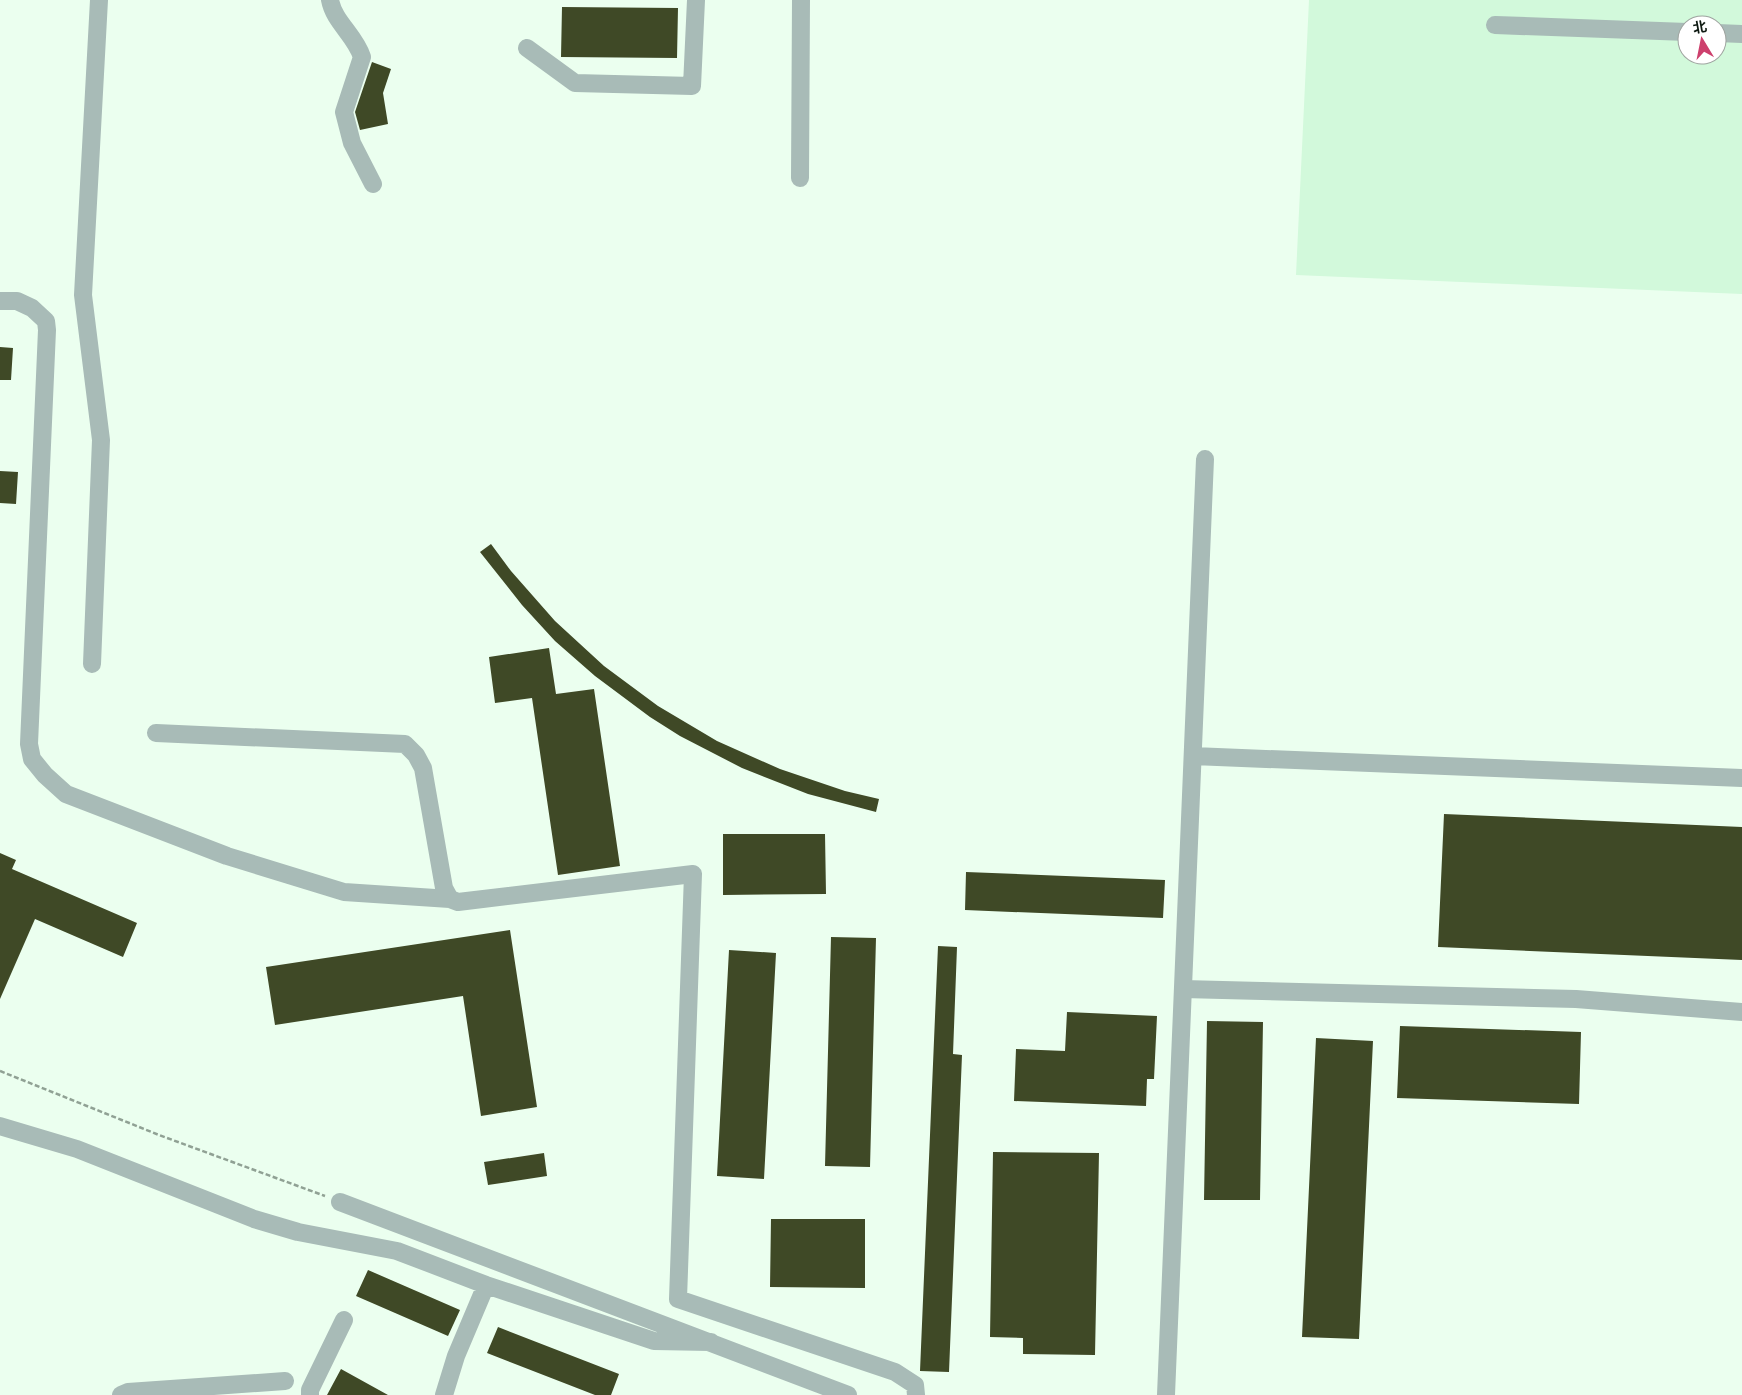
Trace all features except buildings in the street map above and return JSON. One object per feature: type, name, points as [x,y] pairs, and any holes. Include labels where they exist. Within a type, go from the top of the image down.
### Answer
[{"type":"street","points":[[92,664],[101,440],[83,295],[99,0]]},
{"type":"street","points":[[330,0],[332,11],[359,48],[362,57],[344,112],[352,143],[373,184]]},
{"type":"street","points":[[527,48],[575,83],[692,86],[696,0]]},
{"type":"street","points":[[800,178],[801,0]]},
{"type":"street","points":[[1495,25],[1677,32]]},
{"type":"street","points":[[1727,33],[1742,34]]},
{"type":"street","points":[[0,300],[17,301],[32,308],[46,321],[47,330],[29,744],[32,759],[45,775],[66,794],[227,856],[344,892],[450,899],[462,902],[693,874],[678,1299],[895,1372],[915,1385],[916,1395]]},
{"type":"street","points":[[1166,1395],[1205,459]]},
{"type":"street","points":[[156,732],[405,744],[416,755],[423,768],[444,888],[450,899]]},
{"type":"street","points":[[1193,756],[1742,778]]},
{"type":"street","points":[[1183,989],[1576,999],[1742,1012]]},
{"type":"street","points":[[0,1126],[77,1149],[254,1219],[298,1232],[397,1251],[486,1285],[654,1341],[711,1342]]},
{"type":"street","points":[[340,1202],[848,1395]]},
{"type":"street","points":[[444,1395],[456,1356],[486,1285]]},
{"type":"street","points":[[310,1395],[310,1390],[344,1320]]},
{"type":"street","points":[[121,1395],[128,1392],[285,1381]]},
{"type":"path","points":[[0,1071],[159,1134],[340,1202]]},
{"type":"shaded area","points":[[1309,0],[1742,0],[1742,294],[1296,275]]}]
